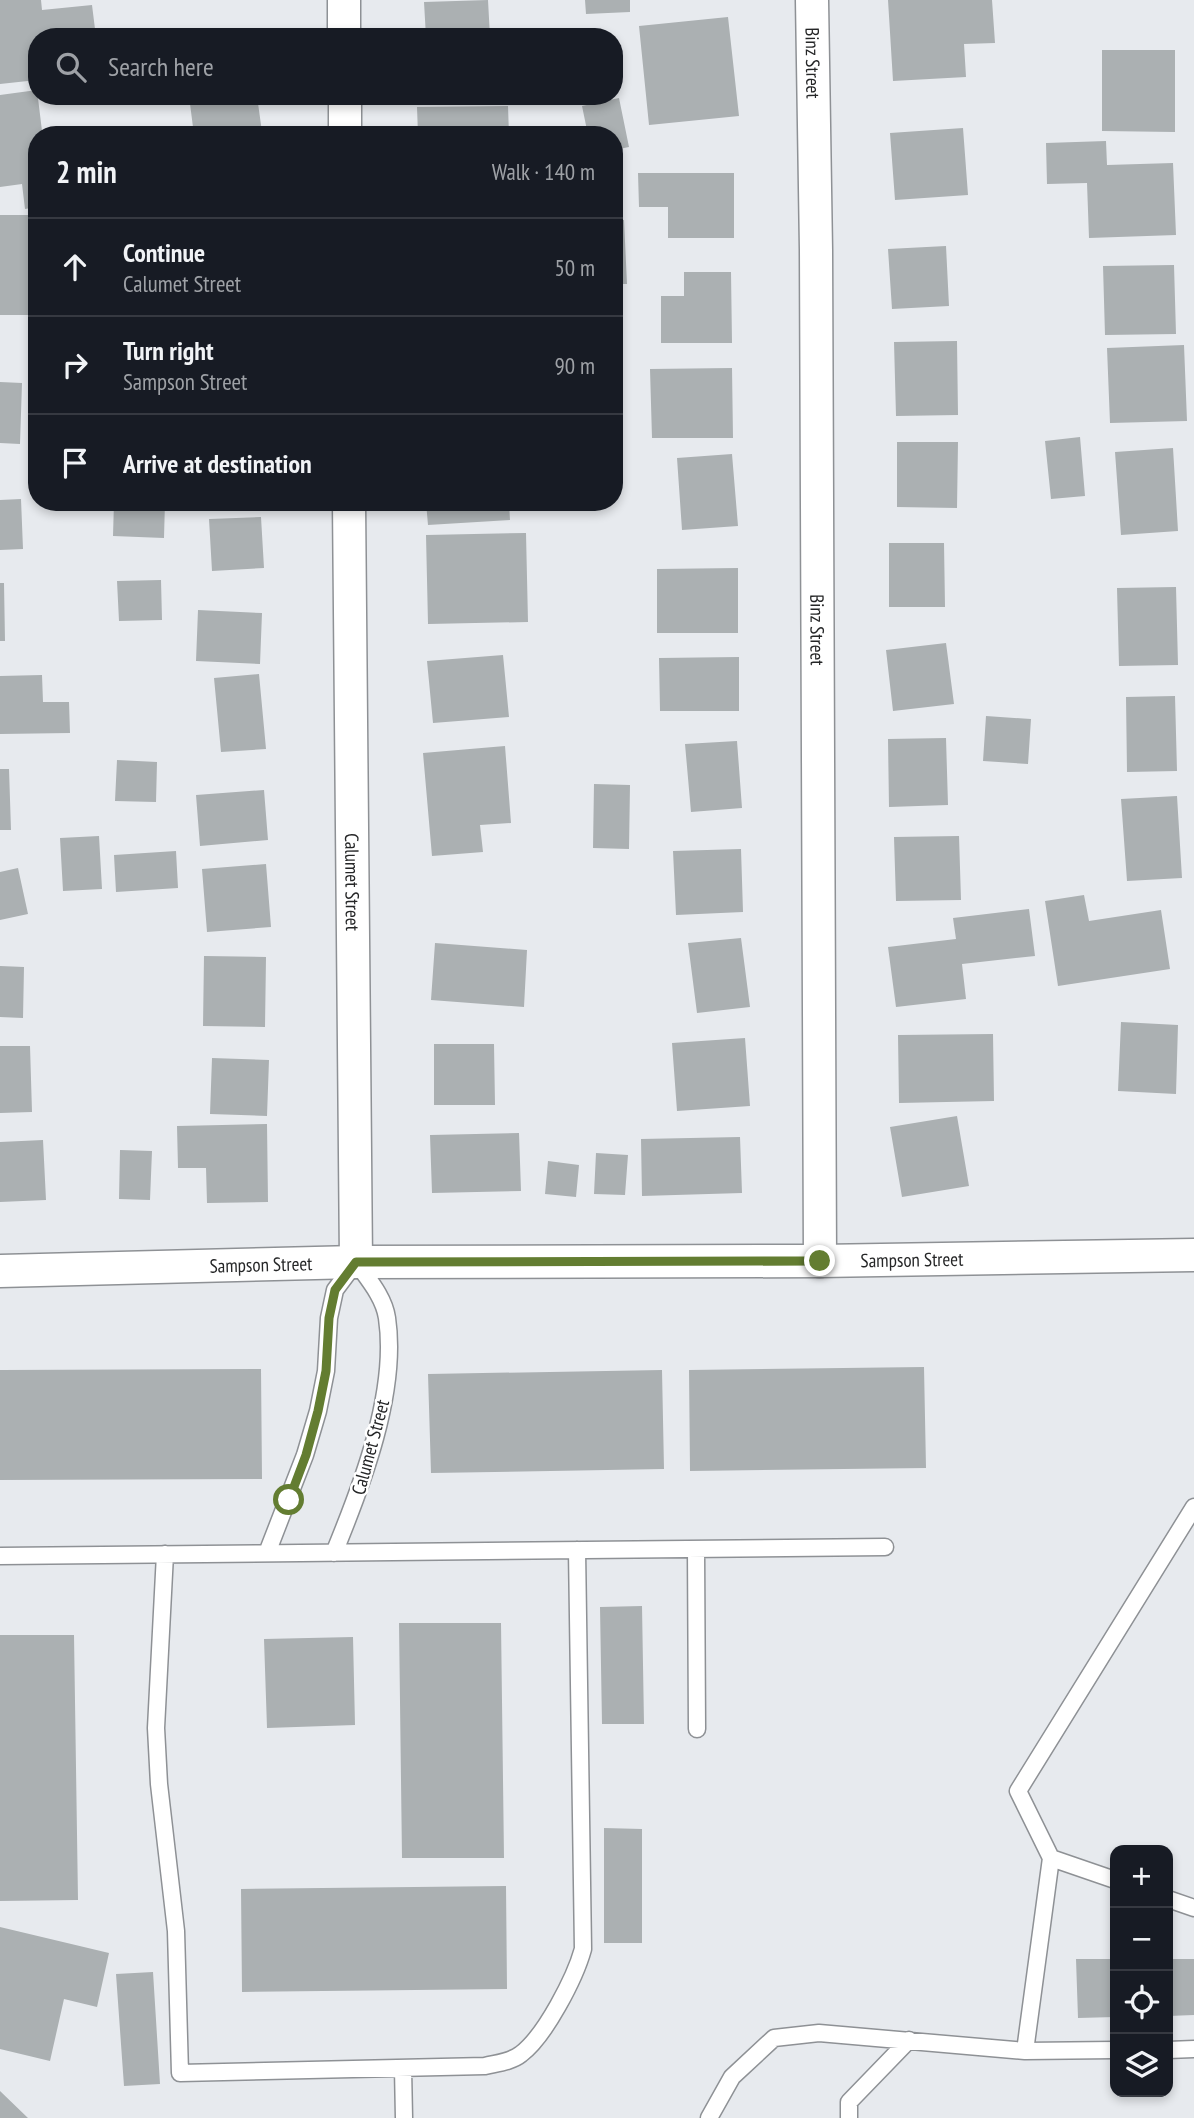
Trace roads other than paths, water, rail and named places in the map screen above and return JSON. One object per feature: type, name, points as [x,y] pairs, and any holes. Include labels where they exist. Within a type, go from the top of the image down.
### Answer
[{"type":"street","points":[[344,0],[344,28]]},
{"type":"street","name":"Binz Street","points":[[812,0],[816,250],[820,1261]]},
{"type":"street","points":[[345,105],[345,126]]},
{"type":"street","name":"Calumet Street","points":[[349,511],[356,1262]]},
{"type":"street","name":"Sampson Street","points":[[0,1271],[356,1262],[820,1261],[1194,1255]]},
{"type":"lane","name":"Calumet Street","points":[[334,1553],[360,1489],[373,1443],[385,1396],[389,1352],[387,1317],[379,1294],[356,1262]]},
{"type":"lane","points":[[267,1553],[306,1455],[318,1411],[326,1371],[329,1318],[335,1290],[356,1262]]},
{"type":"lane","points":[[1025,2051],[1051,1858],[1018,1791],[1194,1507]]},
{"type":"lane","points":[[0,1556],[885,1547]]},
{"type":"lane","points":[[696,1549],[697,1729]]},
{"type":"lane","points":[[165,1554],[156,1728],[159,1784],[176,1931],[180,2073],[485,2066],[520,2055],[536,2040],[572,1982],[583,1949],[577,1550]]},
{"type":"lane","points":[[1051,1858],[1110,1878]]},
{"type":"lane","points":[[1173,1901],[1194,1908]]},
{"type":"lane","points":[[709,2118],[732,2077],[774,2038],[819,2033],[1025,2051],[1110,2050]]},
{"type":"lane","points":[[849,2118],[849,2102],[909,2040]]},
{"type":"lane","points":[[1173,2050],[1194,2049]]},
{"type":"lane","points":[[403,2068],[404,2118]]}]
